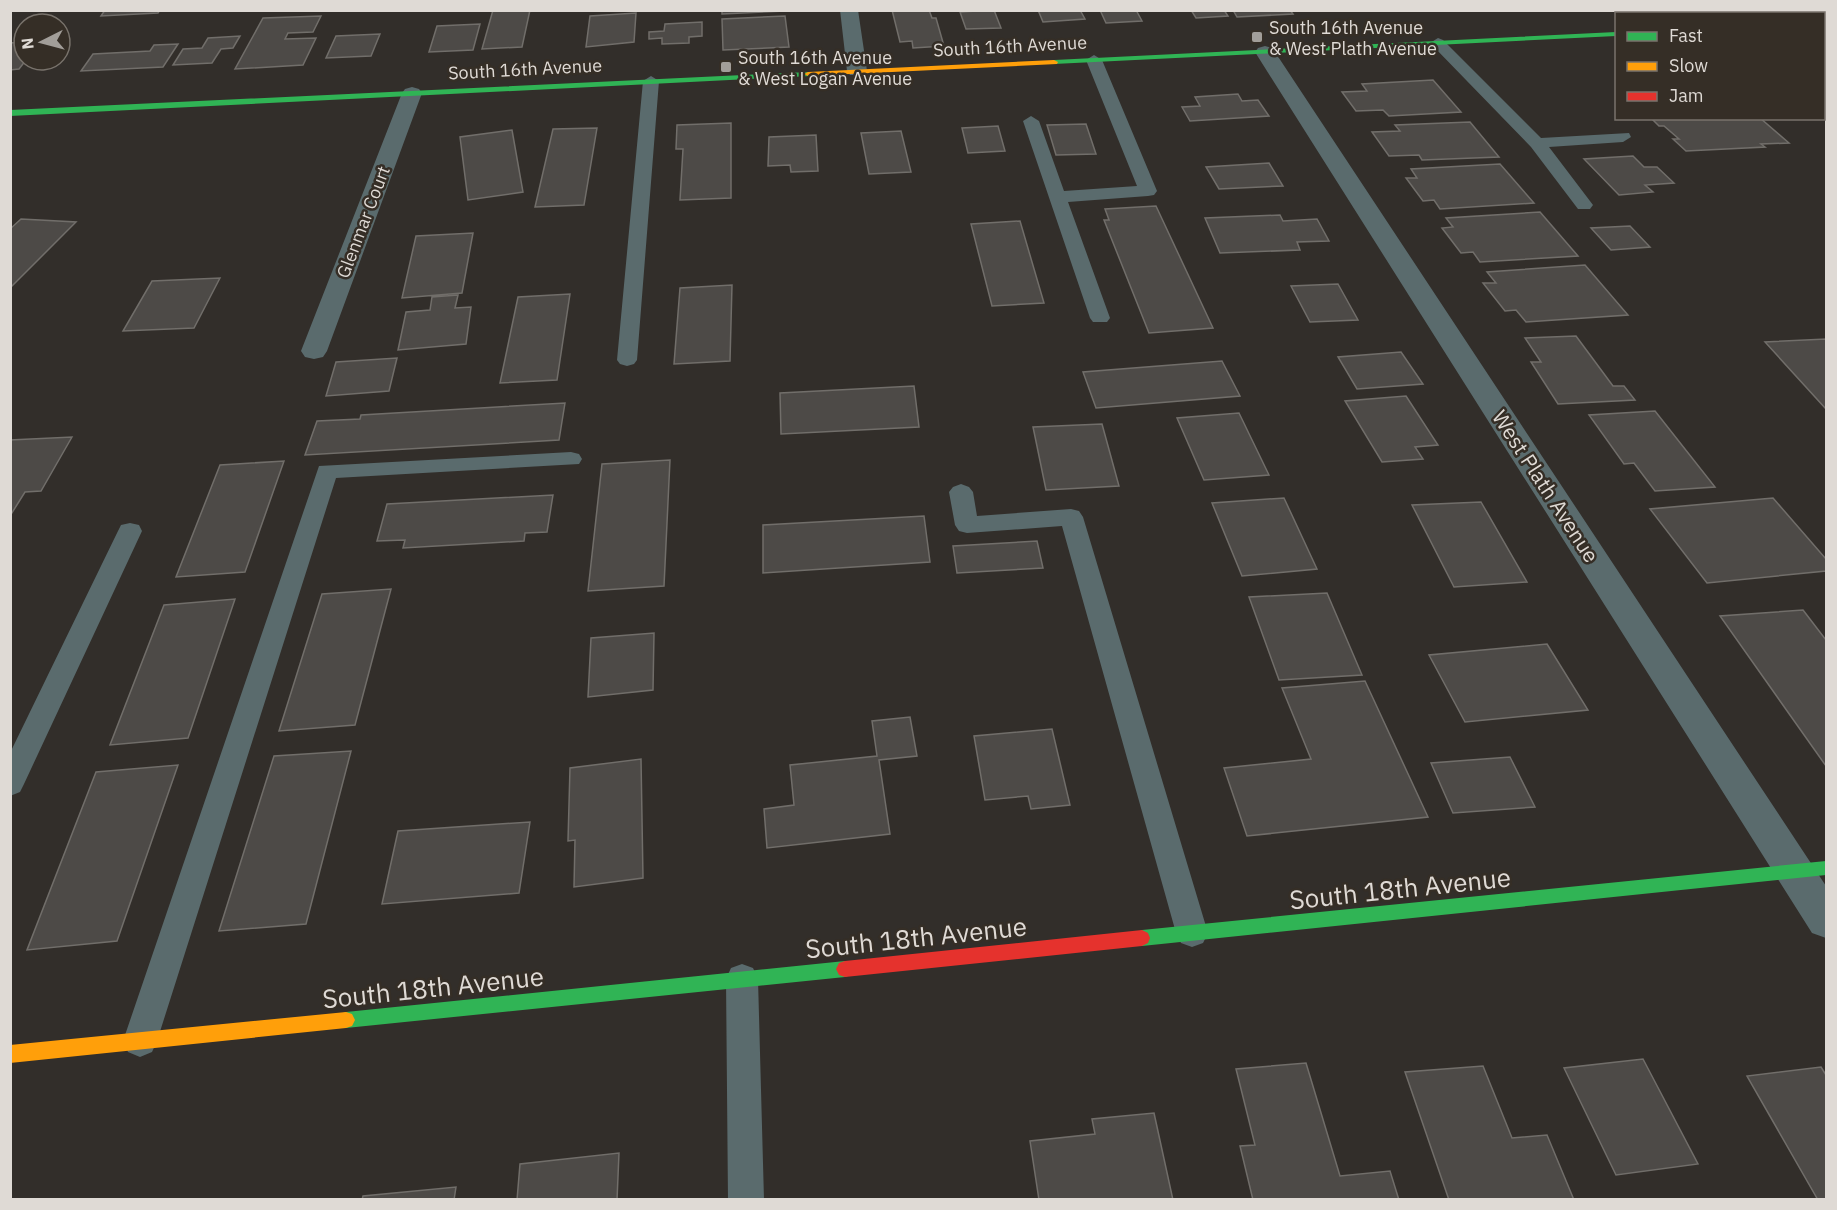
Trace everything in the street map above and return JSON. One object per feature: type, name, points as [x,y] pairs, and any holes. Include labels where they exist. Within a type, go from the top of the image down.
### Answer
[{"type":"main road","name":"South 16th Avenue","points":[[10,113],[1615,34]]},
{"type":"main road","name":"South 18th Avenue","points":[[10,1054],[1827,868]]},
{"type":"street","points":[[849,10],[857,71]]},
{"type":"street","name":"West Plath Avenue","points":[[1265,52],[1827,920]]},
{"type":"street","name":"Glenmar Court","points":[[314,351],[412,93]]},
{"type":"lane","points":[[1438,43],[1537,143],[1584,206]]},
{"type":"lane","points":[[1057,197],[1148,190],[1094,60]]},
{"type":"lane","points":[[627,360],[651,81]]},
{"type":"lane","points":[[1031,121],[1100,318]]},
{"type":"lane","points":[[1537,143],[1623,137]]},
{"type":"lane","points":[[140,1041],[327,471],[571,459]]},
{"type":"lane","points":[[961,492],[967,525],[1071,518],[1192,933]]},
{"type":"lane","points":[[10,784],[130,531]]},
{"type":"lane","points":[[742,979],[746,1200]]},
{"type":"building","points":[[105,10],[160,10],[158,13],[101,16]]},
{"type":"building","points":[[493,10],[530,10],[522,47],[482,49]]},
{"type":"building","points":[[722,10],[785,10],[785,11],[722,14]]},
{"type":"building","points":[[892,10],[929,10],[932,18],[936,18],[944,46],[913,48],[912,41],[900,42]]},
{"type":"building","points":[[994,10],[1001,28],[966,29],[960,12]]},
{"type":"building","points":[[1038,10],[1080,10],[1085,19],[1043,22]]},
{"type":"building","points":[[1100,10],[1136,10],[1142,21],[1106,23]]},
{"type":"building","points":[[1191,10],[1224,10],[1228,16],[1196,18]]},
{"type":"building","points":[[1233,10],[1290,10],[1293,14],[1237,17]]},
{"type":"building","points":[[636,13],[634,42],[586,47],[590,16]]},
{"type":"building","points":[[321,16],[313,32],[288,33],[285,39],[316,38],[303,65],[235,69],[263,18]]},
{"type":"building","points":[[785,16],[789,47],[723,50],[722,19]]},
{"type":"building","points":[[702,22],[702,36],[689,37],[689,43],[662,44],[662,38],[649,39],[649,32],[664,31],[665,24]]},
{"type":"building","points":[[480,24],[473,50],[429,52],[437,26]]},
{"type":"building","points":[[380,34],[371,56],[326,58],[336,36]]},
{"type":"building","points":[[240,36],[233,48],[221,49],[212,63],[173,65],[183,49],[202,48],[208,38]]},
{"type":"building","points":[[10,43],[12,43],[12,70],[10,70]]},
{"type":"building","points":[[178,44],[163,67],[81,71],[93,54],[150,51],[154,45]]},
{"type":"building","points":[[1433,80],[1461,112],[1389,116],[1383,110],[1356,111],[1342,92],[1367,91],[1362,84]]},
{"type":"building","points":[[1238,94],[1242,101],[1258,100],[1269,116],[1190,121],[1182,107],[1200,106],[1195,97]]},
{"type":"building","points":[[1653,120],[1762,120],[1789,143],[1761,144],[1765,147],[1686,151],[1673,139],[1679,139],[1664,126],[1659,126]]},
{"type":"building","points":[[1470,122],[1499,157],[1422,160],[1419,155],[1389,156],[1372,132],[1400,131],[1395,125]]},
{"type":"building","points":[[731,123],[731,198],[680,200],[683,149],[676,149],[677,125]]},
{"type":"building","points":[[1086,124],[1096,154],[1056,155],[1047,125]]},
{"type":"building","points":[[998,126],[1005,151],[968,153],[962,128]]},
{"type":"building","points":[[597,128],[584,205],[535,207],[553,129]]},
{"type":"building","points":[[512,130],[523,192],[468,200],[460,137]]},
{"type":"building","points":[[901,131],[911,172],[869,174],[861,133]]},
{"type":"building","points":[[816,135],[818,171],[791,172],[790,165],[768,166],[769,137]]},
{"type":"building","points":[[1633,156],[1644,167],[1657,167],[1674,183],[1645,185],[1653,192],[1619,195],[1584,159]]},
{"type":"building","points":[[1269,163],[1283,186],[1219,189],[1206,167]]},
{"type":"building","points":[[1500,164],[1534,203],[1440,209],[1434,200],[1423,201],[1406,178],[1417,178],[1411,169]]},
{"type":"building","points":[[1156,206],[1213,328],[1149,333],[1104,220],[1109,220],[1105,209]]},
{"type":"building","points":[[1540,212],[1578,256],[1480,262],[1473,252],[1461,253],[1442,228],[1453,227],[1446,218]]},
{"type":"building","points":[[1280,215],[1283,221],[1317,219],[1329,241],[1297,242],[1300,250],[1220,253],[1205,218]]},
{"type":"building","points":[[21,219],[76,222],[10,288],[10,229]]},
{"type":"building","points":[[1020,221],[1044,303],[992,306],[971,224]]},
{"type":"building","points":[[1630,226],[1650,247],[1611,250],[1591,228]]},
{"type":"building","points":[[473,233],[462,293],[402,298],[416,236]]},
{"type":"building","points":[[1585,265],[1628,315],[1526,322],[1516,310],[1505,311],[1483,283],[1496,283],[1487,272]]},
{"type":"building","points":[[220,278],[194,328],[123,331],[152,281]]},
{"type":"building","points":[[1338,284],[1358,320],[1310,322],[1291,286]]},
{"type":"building","points":[[732,285],[730,361],[674,364],[680,288]]},
{"type":"building","points":[[570,294],[557,380],[500,383],[518,297]]},
{"type":"building","points":[[458,295],[455,308],[471,307],[466,344],[398,350],[406,312],[430,310],[432,297]]},
{"type":"building","points":[[1576,336],[1613,386],[1624,386],[1635,400],[1558,404],[1531,362],[1541,362],[1525,338]]},
{"type":"building","points":[[1826,339],[1826,409],[1765,342]]},
{"type":"building","points":[[1401,352],[1423,384],[1357,389],[1338,357]]},
{"type":"building","points":[[397,358],[389,391],[326,396],[336,362]]},
{"type":"building","points":[[1222,361],[1240,396],[1096,408],[1083,372]]},
{"type":"building","points":[[914,386],[919,427],[781,434],[780,393]]},
{"type":"building","points":[[1406,396],[1438,445],[1415,447],[1423,459],[1382,462],[1345,401]]},
{"type":"building","points":[[565,403],[559,440],[305,455],[317,421],[360,419],[361,415]]},
{"type":"building","points":[[1655,411],[1715,487],[1655,491],[1634,463],[1624,464],[1589,415]]},
{"type":"building","points":[[1239,413],[1269,475],[1204,480],[1177,418]]},
{"type":"building","points":[[1102,424],[1119,486],[1046,490],[1033,427]]},
{"type":"building","points":[[72,437],[41,491],[25,492],[10,516],[10,440]]},
{"type":"building","points":[[670,460],[664,586],[588,591],[602,464]]},
{"type":"building","points":[[284,461],[245,572],[176,577],[220,465]]},
{"type":"building","points":[[553,495],[547,532],[525,533],[524,541],[403,548],[405,540],[377,541],[387,504]]},
{"type":"building","points":[[1284,498],[1317,569],[1242,576],[1212,503]]},
{"type":"building","points":[[1773,498],[1826,559],[1826,571],[1707,583],[1650,509]]},
{"type":"building","points":[[1481,502],[1527,582],[1454,587],[1412,505]]},
{"type":"building","points":[[924,516],[930,562],[763,573],[763,525]]},
{"type":"building","points":[[1037,541],[1043,568],[957,573],[953,546]]},
{"type":"building","points":[[391,589],[355,725],[279,731],[322,594]]},
{"type":"building","points":[[1327,593],[1362,675],[1279,680],[1249,597]]},
{"type":"building","points":[[235,599],[188,738],[110,745],[164,605]]},
{"type":"building","points":[[1803,610],[1826,640],[1826,766],[1720,616]]},
{"type":"building","points":[[654,633],[653,690],[588,697],[591,638]]},
{"type":"building","points":[[1547,644],[1588,710],[1465,722],[1429,655]]},
{"type":"building","points":[[1365,681],[1428,817],[1247,836],[1224,768],[1311,759],[1282,688]]},
{"type":"building","points":[[910,717],[917,756],[879,760],[890,834],[767,848],[764,809],[794,805],[790,765],[877,756],[872,721]]},
{"type":"building","points":[[1052,729],[1070,805],[1031,809],[1028,796],[985,800],[974,736]]},
{"type":"building","points":[[351,751],[306,924],[219,931],[274,756]]},
{"type":"building","points":[[1510,757],[1535,807],[1453,813],[1431,763]]},
{"type":"building","points":[[641,759],[643,878],[574,887],[575,840],[568,841],[570,768]]},
{"type":"building","points":[[178,765],[117,941],[27,950],[96,772]]},
{"type":"building","points":[[530,822],[519,893],[382,904],[398,831]]},
{"type":"building","points":[[1643,1059],[1698,1164],[1616,1175],[1564,1068]]},
{"type":"building","points":[[1306,1063],[1340,1176],[1390,1171],[1399,1200],[1253,1200],[1240,1146],[1255,1145],[1236,1069]]},
{"type":"building","points":[[1483,1066],[1512,1138],[1547,1135],[1574,1200],[1449,1200],[1405,1072]]},
{"type":"building","points":[[1821,1067],[1826,1075],[1826,1200],[1818,1200],[1747,1076]]},
{"type":"building","points":[[1154,1113],[1173,1200],[1039,1200],[1030,1141],[1095,1134],[1092,1119]]},
{"type":"building","points":[[619,1153],[617,1200],[517,1200],[520,1164]]},
{"type":"building","points":[[456,1187],[454,1200],[362,1200],[363,1196]]},
{"type":"traffic: fast","points":[[1054,62],[1615,34]]},
{"type":"traffic: fast","points":[[10,113],[808,74]]},
{"type":"traffic: fast","points":[[1142,938],[1826,868]]},
{"type":"traffic: fast","points":[[346,1020],[845,969]]},
{"type":"traffic: slow","points":[[808,74],[1054,62]]},
{"type":"traffic: slow","points":[[10,1054],[346,1020]]},
{"type":"traffic: jam","points":[[845,969],[1142,938]]},
{"type":"place","name":"South 16th Avenue & West Plath Avenue","points":[[1257,37]]},
{"type":"place","name":"South 16th Avenue & West Logan Avenue","points":[[726,67]]}]
